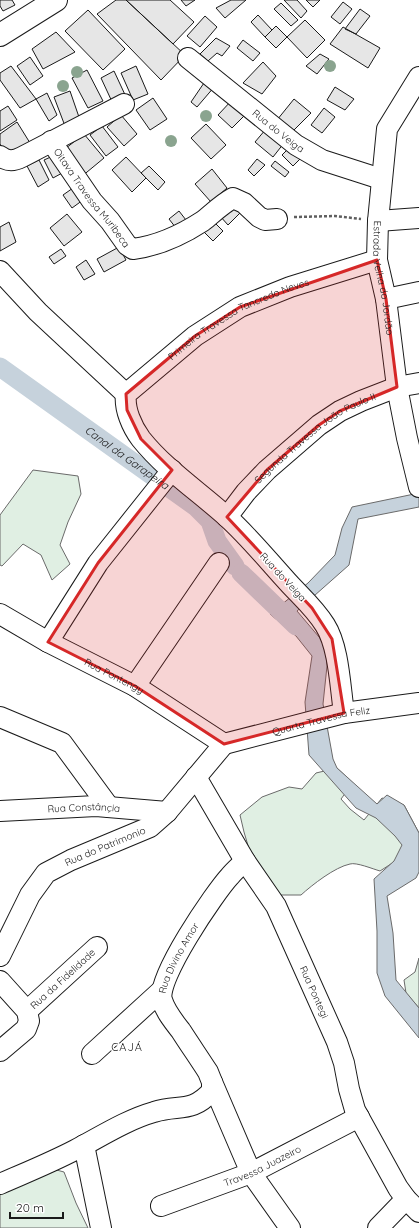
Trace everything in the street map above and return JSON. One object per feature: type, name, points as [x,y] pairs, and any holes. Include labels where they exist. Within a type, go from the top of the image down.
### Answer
[{"type":"main road","points":[[0,36],[56,0]]},
{"type":"street","name":"Rua do Veiga","points":[[188,58],[282,135],[307,152],[322,160],[381,179]]},
{"type":"street","name":"Estrada Velha do Jordão","points":[[418,78],[387,129],[381,179],[377,260],[386,299],[397,387],[413,438],[419,487]]},
{"type":"street","points":[[0,156],[7,160],[15,160],[32,153],[124,104]]},
{"type":"street","name":"Oitava Travessa Muribeca","points":[[52,141],[92,201],[110,221],[127,245],[133,249],[150,245],[184,232],[202,221],[233,198],[244,203],[259,217],[265,220],[277,219]]},
{"type":"street","points":[[378,221],[419,218]]},
{"type":"street","name":"Primeira Travessa Tancredo Neves","points":[[127,402],[196,336],[240,307],[290,288],[377,260]]},
{"type":"street","name":"Rua do Veiga","points":[[0,271],[38,312],[127,402],[133,425],[141,438],[172,470],[227,517],[326,625],[336,654],[337,715]]},
{"type":"street","points":[[386,299],[419,292]]},
{"type":"street","name":"Segunda Travessa João Paulo II","points":[[227,517],[246,492],[267,470],[320,425],[340,411],[397,387],[419,383]]},
{"type":"street","points":[[48,642],[98,563],[172,470]]},
{"type":"street","points":[[135,686],[219,563]]},
{"type":"street","name":"Rua Pontengy","points":[[0,614],[48,642],[135,686],[224,744]]},
{"type":"street","name":"Quarta Travessa Feliz","points":[[224,744],[337,715],[419,703]]},
{"type":"street","points":[[0,717],[62,743],[109,807]]},
{"type":"street","name":"Rua do Patrimonio","points":[[0,956],[30,895],[46,873],[71,860],[150,828],[167,812],[224,744]]},
{"type":"street","name":"Rua Pontegi","points":[[196,776],[245,861],[276,906],[326,1016],[344,1064],[349,1089],[359,1117],[398,1188],[413,1205]]},
{"type":"street","name":"Rua Constânçia","points":[[0,812],[96,806],[167,812]]},
{"type":"street","name":"Rua Divino Amor","points":[[245,861],[229,876],[178,953],[168,972],[161,991],[161,1000],[170,1016],[208,1072],[251,1173],[290,1228]]},
{"type":"street","name":"Rua da Fidelidade","points":[[27,1011],[97,946]]},
{"type":"street","name":"Rua da Fidelidade","points":[[0,981],[27,1011],[29,1021],[26,1029],[0,1051]]},
{"type":"street","points":[[92,1054],[161,991]]},
{"type":"street","points":[[0,1184],[54,1161],[142,1115],[160,1110],[183,1108],[194,1105],[204,1099],[212,1091],[212,1082]]},
{"type":"street","name":"Travessa Juazeiro","points":[[161,1206],[251,1173],[359,1117]]},
{"type":"street","points":[[84,1145],[101,1228]]},
{"type":"street","points":[[378,1228],[413,1205]]},
{"type":"path","points":[[277,219],[299,216],[335,216],[378,221]]},
{"type":"highlighted area","points":[[377,260],[386,299],[397,387],[340,411],[319,425],[267,470],[227,517],[312,608],[332,639],[344,713],[224,744],[135,686],[48,642],[98,563],[172,470],[141,439],[127,410],[126,394],[195,336],[240,307]]},
{"type":"green space","points":[[33,470],[78,476],[81,494],[68,522],[60,545],[70,564],[52,580],[41,555],[23,544],[2,566],[0,565],[0,515]]},
{"type":"green space","points":[[337,768],[353,783],[341,799],[350,809],[364,820],[382,798],[404,805],[419,833],[394,862],[380,871],[360,865],[350,864],[331,872],[301,895],[278,895],[252,859],[240,815],[262,797],[289,787],[302,789],[316,773]]},
{"type":"green space","points":[[419,958],[419,1008],[406,993],[404,980],[415,972]]},
{"type":"green space","points":[[38,1165],[64,1172],[88,1228],[0,1228],[0,1178]]},
{"type":"shaded area","points":[[419,493],[419,507],[358,519],[349,565],[297,611],[325,644],[327,666],[323,704],[333,759],[337,768],[377,804],[387,795],[404,805],[419,833],[419,872],[416,878],[387,896],[393,933],[396,980],[419,1008],[419,1038],[385,996],[377,973],[377,931],[374,879],[394,861],[402,845],[395,836],[376,818],[356,808],[309,755],[305,702],[312,656],[296,636],[270,614],[308,583],[335,555],[342,528],[352,507]]},
{"type":"building","points":[[0,0],[12,0],[15,5],[3,11],[0,6]]},
{"type":"building","points":[[116,0],[126,0],[185,55],[161,80],[97,14]]},
{"type":"building","points":[[126,0],[170,0],[194,22],[173,44]]},
{"type":"building","points":[[181,0],[195,0],[186,6]]},
{"type":"building","points":[[231,0],[246,0],[225,18],[216,8]]},
{"type":"building","points":[[284,0],[297,0],[307,11],[301,18]]},
{"type":"building","points":[[306,0],[320,0],[313,7]]},
{"type":"building","points":[[343,2],[352,9],[340,24],[331,17]]},
{"type":"building","points":[[281,3],[298,20],[291,26],[274,9]]},
{"type":"building","points":[[360,9],[370,16],[356,34],[345,29]]},
{"type":"building","points":[[88,10],[125,49],[103,70],[65,31]]},
{"type":"building","points":[[258,15],[272,30],[265,37],[251,22]]},
{"type":"building","points":[[205,16],[217,27],[200,47],[187,36]]},
{"type":"building","points":[[305,20],[325,40],[307,58],[287,37]]},
{"type":"building","points":[[276,26],[287,37],[276,48],[265,37]]},
{"type":"building","points":[[343,27],[380,48],[368,68],[330,44]]},
{"type":"building","points":[[56,32],[75,52],[43,69],[32,49]]},
{"type":"building","points":[[216,38],[230,46],[222,56],[217,53],[208,61],[200,54]]},
{"type":"building","points":[[243,40],[260,53],[253,61],[237,48]]},
{"type":"building","points":[[320,54],[329,59],[317,74],[306,66]]},
{"type":"building","points":[[30,57],[43,76],[30,85],[17,66]]},
{"type":"building","points":[[263,62],[276,76],[262,94],[243,83]]},
{"type":"building","points":[[11,66],[36,99],[20,108],[0,80],[0,73]]},
{"type":"building","points":[[136,66],[148,94],[133,100],[121,73]]},
{"type":"building","points":[[87,70],[103,101],[88,108],[72,78]]},
{"type":"building","points":[[114,71],[127,99],[114,106],[101,78]]},
{"type":"building","points":[[206,80],[215,86],[197,107],[191,102]]},
{"type":"building","points":[[335,87],[354,99],[345,110],[327,100]]},
{"type":"building","points":[[70,91],[80,120],[65,126],[54,97]]},
{"type":"building","points":[[47,93],[57,115],[49,121],[36,99]]},
{"type":"building","points":[[153,98],[167,119],[150,130],[136,110]]},
{"type":"building","points":[[294,99],[311,113],[292,132],[277,120]]},
{"type":"building","points":[[232,100],[247,113],[232,128],[218,115]]},
{"type":"building","points":[[8,106],[17,120],[0,131],[0,111]]},
{"type":"building","points":[[324,108],[335,117],[322,133],[311,125]]},
{"type":"building","points":[[121,115],[137,134],[124,146],[107,127]]},
{"type":"building","points":[[17,122],[35,151],[11,160],[0,144],[0,134]]},
{"type":"building","points":[[206,124],[226,145],[211,159],[191,138]]},
{"type":"building","points":[[102,126],[118,147],[106,156],[90,135]]},
{"type":"building","points":[[266,129],[284,143],[273,157],[255,142]]},
{"type":"building","points":[[84,134],[104,158],[81,177],[61,152]]},
{"type":"building","points":[[290,147],[301,158],[293,166],[282,155]]},
{"type":"building","points":[[55,155],[64,172],[53,178],[44,160]]},
{"type":"building","points":[[126,157],[146,178],[132,192],[112,170]]},
{"type":"building","points":[[257,159],[265,165],[254,176],[248,170]]},
{"type":"building","points":[[39,160],[49,180],[38,187],[27,166]]},
{"type":"building","points":[[275,161],[289,172],[285,177],[271,166]]},
{"type":"building","points":[[149,166],[165,182],[158,190],[141,173]]},
{"type":"building","points":[[212,169],[227,188],[211,202],[195,184]]},
{"type":"building","points":[[73,188],[83,200],[72,208],[63,195]]},
{"type":"building","points":[[235,201],[244,209],[228,225],[220,216]]},
{"type":"building","points":[[179,211],[186,220],[176,228],[169,219]]},
{"type":"building","points":[[67,214],[82,232],[64,246],[50,228]]},
{"type":"building","points":[[211,219],[223,231],[213,241],[201,229]]},
{"type":"building","points":[[9,222],[16,242],[0,251],[0,227]]},
{"type":"building","points":[[119,247],[126,260],[104,272],[97,259]]},
{"type":"building","points":[[61,249],[66,256],[54,264],[49,257]]},
{"type":"building","points":[[86,260],[95,274],[84,280],[76,267]]},
{"type":"waterway","name":"Canal da Garapeira","points":[[0,367],[196,507],[210,521],[217,541],[235,566]]},
{"type":"waterway","name":"Canal da Garapeira","points":[[241,573],[296,626]]},
{"type":"district","name":"CAJÁ","points":[[127,1047]]}]
